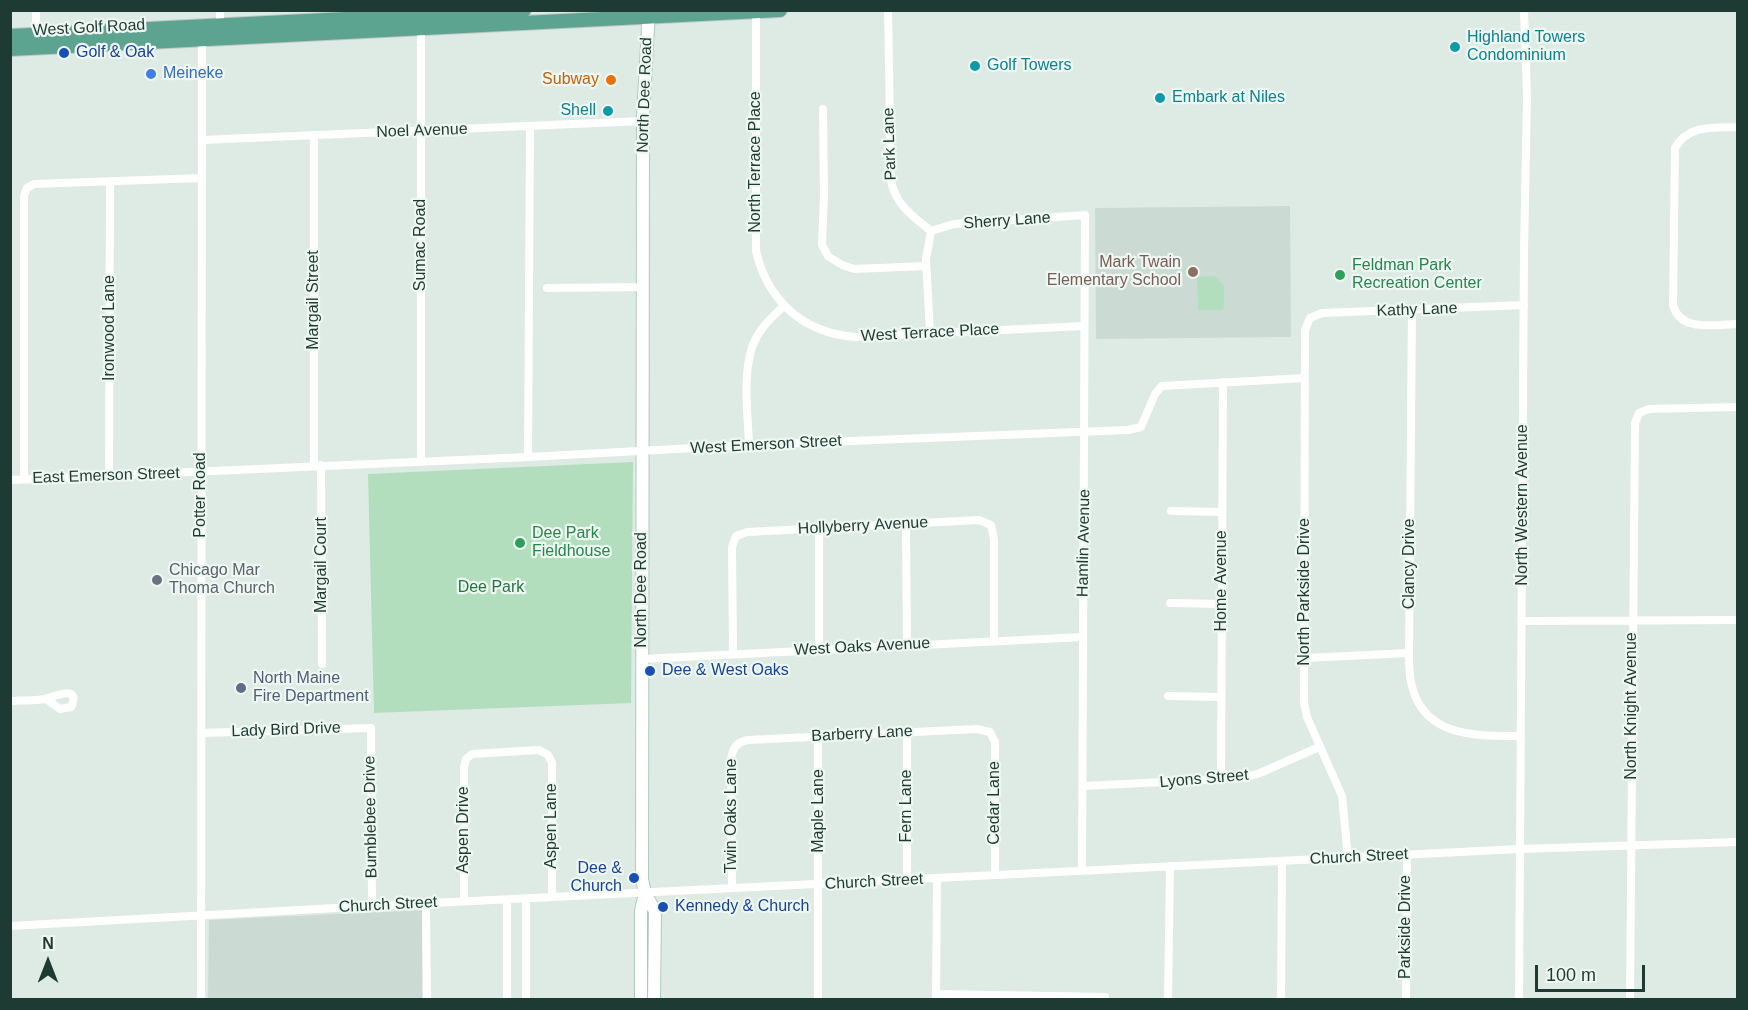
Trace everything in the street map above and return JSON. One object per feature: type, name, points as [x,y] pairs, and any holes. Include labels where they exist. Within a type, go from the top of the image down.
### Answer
[{"type":"main road","name":"West Golf Road","points":[[202,33],[220,26],[417,18],[780,10]]},
{"type":"main road","name":"West Golf Road","points":[[10,36],[36,41],[202,33],[522,11]]},
{"type":"main road","name":"West Golf Road","points":[[10,49],[36,41]]},
{"type":"street","points":[[36,10],[36,41]]},
{"type":"street","points":[[220,10],[220,26]]},
{"type":"street","name":"Park Lane","points":[[888,10],[893,193],[899,204],[931,231]]},
{"type":"street","name":"North Western Avenue","points":[[1519,999],[1527,96],[1524,10]]},
{"type":"street","name":"North Terrace Place","points":[[756,11],[756,251],[768,285],[784,306]]},
{"type":"street","name":"North Dee Road","points":[[645,893],[642,879],[643,121],[648,14]]},
{"type":"street","name":"Sumac Road","points":[[417,18],[422,131],[422,461]]},
{"type":"street","name":"Potter Road","points":[[201,999],[202,33]]},
{"type":"street","points":[[823,110],[822,244],[828,256],[854,269],[926,266]]},
{"type":"street","name":"Noel Avenue","points":[[202,140],[643,121]]},
{"type":"street","points":[[528,457],[530,126]]},
{"type":"street","points":[[1737,127],[1692,130],[1680,140],[1675,148],[1673,305],[1679,318],[1685,322],[1737,324]]},
{"type":"street","name":"Margail Street","points":[[314,135],[318,465]]},
{"type":"street","points":[[24,479],[24,196],[27,188],[34,184],[201,178]]},
{"type":"street","name":"Ironwood Lane","points":[[110,181],[110,476]]},
{"type":"street","name":"Sherry Lane","points":[[931,231],[954,224],[1085,215]]},
{"type":"street","name":"Hamlin Avenue","points":[[1082,871],[1085,215]]},
{"type":"street","points":[[930,333],[926,250],[931,231]]},
{"type":"street","points":[[547,288],[643,287]]},
{"type":"street","name":"Kathy Lane","points":[[1310,318],[1322,314],[1524,305]]},
{"type":"street","points":[[749,445],[747,376],[751,349],[762,328],[784,306]]},
{"type":"street","name":"West Terrace Place","points":[[784,306],[813,326],[841,336],[855,338],[1084,326]]},
{"type":"street","name":"Clancy Drive","points":[[1412,310],[1410,681],[1421,707],[1439,724],[1464,734],[1521,736]]},
{"type":"street","name":"North Parkside Drive","points":[[1310,318],[1305,330],[1305,709],[1319,747],[1342,796],[1348,858]]},
{"type":"street","name":"West Emerson Street","points":[[201,472],[749,445],[1128,430],[1140,427],[1155,394],[1162,386],[1305,378]]},
{"type":"street","name":"Home Avenue","points":[[1221,780],[1223,382]]},
{"type":"street","name":"North Knight Avenue","points":[[1630,999],[1635,423],[1639,413],[1649,409],[1737,407]]},
{"type":"street","name":"Margail Court","points":[[318,465],[322,664]]},
{"type":"street","name":"East Emerson Street","points":[[10,480],[201,472]]},
{"type":"street","points":[[1171,512],[1222,512]]},
{"type":"street","name":"Hollyberry Avenue","points":[[733,654],[732,547],[736,536],[747,531],[979,520],[991,525],[994,540],[994,641]]},
{"type":"street","points":[[906,524],[907,645]]},
{"type":"street","points":[[819,528],[819,649]]},
{"type":"street","points":[[1170,603],[1222,604]]},
{"type":"street","points":[[1522,621],[1737,620]]},
{"type":"street","name":"West Oaks Avenue","points":[[642,659],[1083,637]]},
{"type":"street","points":[[1305,658],[1409,653]]},
{"type":"street","points":[[1168,696],[1221,697]]},
{"type":"street","points":[[10,700],[46,699]]},
{"type":"street","name":"Lady Bird Drive","points":[[201,733],[370,728]]},
{"type":"street","name":"Bumblebee Drive","points":[[370,728],[372,906]]},
{"type":"street","name":"Barberry Lane","points":[[736,745],[740,741],[748,740],[818,736],[977,729],[990,732]]},
{"type":"street","name":"Fern Lane","points":[[907,732],[907,880]]},
{"type":"street","name":"Cedar Lane","points":[[990,732],[995,742],[995,875]]},
{"type":"street","name":"Maple Lane","points":[[818,736],[818,999]]},
{"type":"street","name":"Twin Oaks Lane","points":[[732,888],[731,759],[736,745]]},
{"type":"street","name":"Lyons Street","points":[[1083,786],[1244,778],[1319,747]]},
{"type":"street","name":"Aspen Lane","points":[[466,759],[472,754],[539,750],[548,754],[552,763],[552,897]]},
{"type":"street","name":"Aspen Drive","points":[[464,902],[464,767],[466,759]]},
{"type":"street","name":"Church Street","points":[[10,926],[1407,854],[1737,842]]},
{"type":"street","name":"Parkside Drive","points":[[1406,999],[1407,854]]},
{"type":"street","points":[[1281,999],[1282,861]]},
{"type":"street","points":[[1168,999],[1170,866]]},
{"type":"street","points":[[937,879],[936,997],[1105,998]]},
{"type":"street","points":[[641,999],[641,911],[645,893]]},
{"type":"street","points":[[645,893],[655,910],[654,999]]},
{"type":"street","points":[[526,899],[526,999]]},
{"type":"street","points":[[507,900],[507,999]]},
{"type":"street","points":[[426,904],[427,999]]},
{"type":"shaded area","name":"Mark Twain Elementary School","points":[[1290,206],[1291,337],[1096,339],[1095,208]]},
{"type":"shaded area","points":[[422,910],[422,999],[208,1000],[209,920]]},
{"type":"green space","points":[[1215,276],[1224,285],[1224,308],[1222,310],[1198,310],[1197,277]]},
{"type":"green space","name":"Dee Park","points":[[633,462],[631,703],[374,713],[368,474]]},
{"type":"place","name":"Highland Towers Condominium","points":[[1455,47]]},
{"type":"place","name":"Golf & Oak","points":[[64,53]]},
{"type":"place","name":"Golf Towers","points":[[975,66]]},
{"type":"place","name":"Meineke","points":[[151,74]]},
{"type":"place","name":"Subway","points":[[611,80]]},
{"type":"place","name":"Embark at Niles","points":[[1160,98]]},
{"type":"place","name":"Shell","points":[[608,111]]},
{"type":"place","name":"Mark Twain Elementary School","points":[[1193,272]]},
{"type":"place","name":"Feldman Park Recreation Center","points":[[1340,275]]},
{"type":"place","name":"Dee Park Fieldhouse","points":[[520,543]]},
{"type":"place","name":"Chicago Mar Thoma Church","points":[[157,580]]},
{"type":"place","name":"Dee & West Oaks","points":[[650,671]]},
{"type":"place","name":"North Maine Fire Department","points":[[241,688]]},
{"type":"place","name":"Dee & Church","points":[[634,878]]},
{"type":"place","name":"Kennedy & Church","points":[[663,907]]}]
